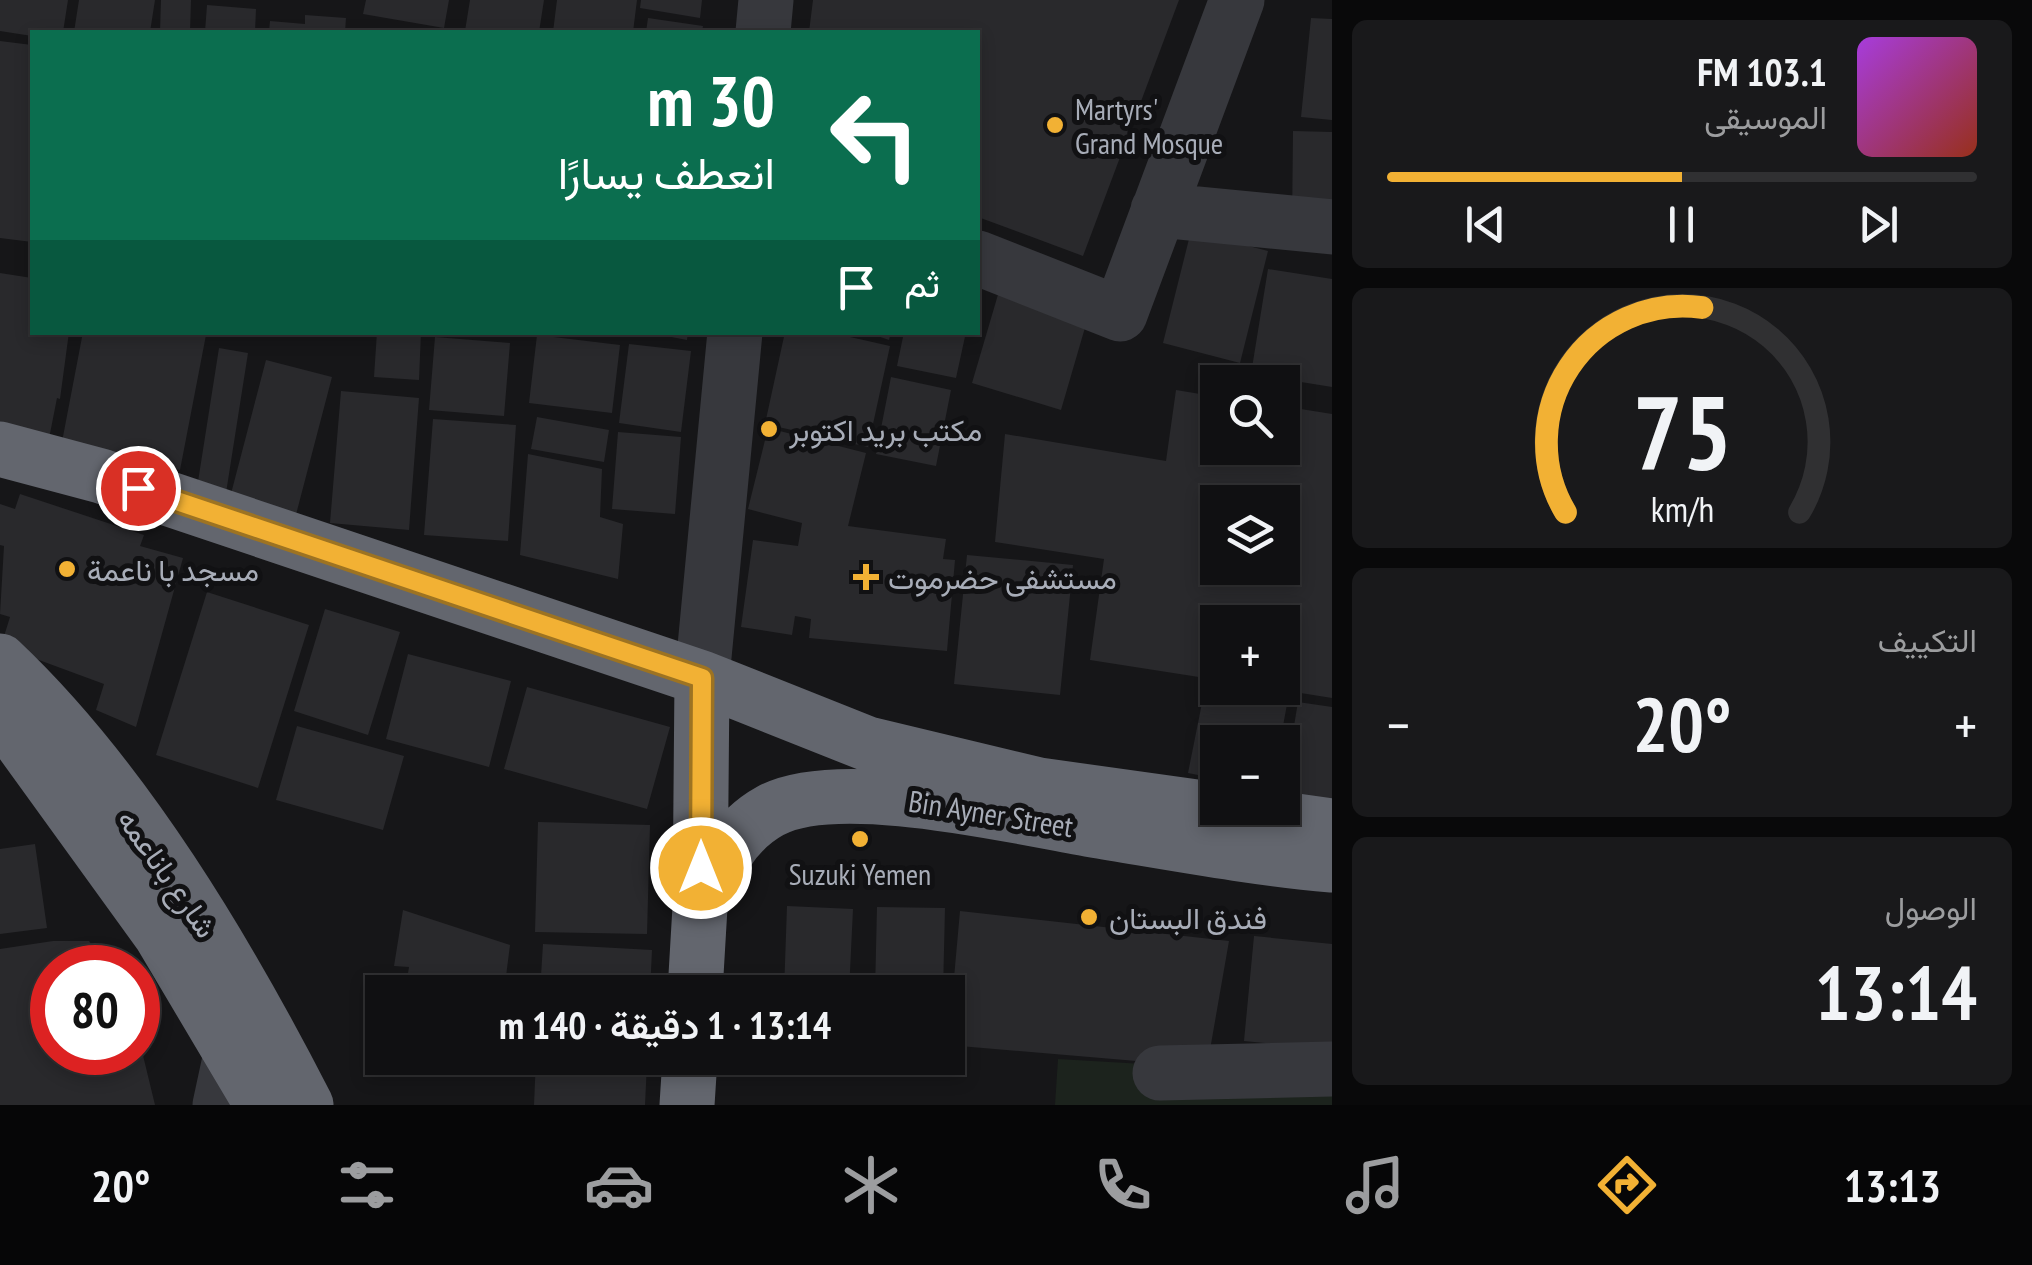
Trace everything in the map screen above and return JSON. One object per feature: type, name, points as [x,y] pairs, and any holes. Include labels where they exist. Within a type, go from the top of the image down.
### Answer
[{"type":"highway","points":[[0,449],[101,476]]},
{"type":"highway","points":[[0,474],[101,476]]},
{"type":"highway","name":"Bin Ayner Street","points":[[101,476],[702,678],[868,744],[1039,785],[1332,826]]},
{"type":"highway","name":"شارع باناعمه","points":[[0,661],[46,708],[194,905],[306,1105]]},
{"type":"highway","points":[[696,975],[702,678]]},
{"type":"highway","points":[[0,704],[20,740],[143,908],[225,1079],[262,1105]]},
{"type":"highway","name":"Bin Ayner Street","points":[[700,906],[717,864],[740,834],[772,810],[813,801],[898,797],[1267,859],[1332,865]]},
{"type":"highway","points":[[687,1105],[689,1075]]},
{"type":"street","points":[[763,30],[766,0]]},
{"type":"street","points":[[980,259],[1120,314],[1237,0]]},
{"type":"street","points":[[1158,210],[1332,227]]},
{"type":"street","points":[[702,678],[734,335]]},
{"type":"street","points":[[1160,1073],[1332,1069]]},
{"type":"shaded area","points":[[1058,1059],[1332,1075],[1332,1105],[1055,1105]]},
{"type":"building","points":[[0,0],[68,0],[63,30],[30,30],[30,36],[0,31]]},
{"type":"building","points":[[79,0],[155,0],[150,30],[74,30]]},
{"type":"building","points":[[161,0],[191,0],[190,30],[160,30]]},
{"type":"building","points":[[366,0],[449,0],[444,28],[363,14]]},
{"type":"building","points":[[470,0],[544,0],[539,30],[465,30]]},
{"type":"building","points":[[557,0],[637,0],[633,30],[553,30]]},
{"type":"building","points":[[641,0],[702,0],[700,18],[640,8]]},
{"type":"building","name":"Martyrs' Grand Mosque","points":[[813,0],[1179,0],[1083,256],[980,218],[980,30],[809,30]]},
{"type":"building","points":[[207,5],[256,9],[255,30],[205,30]]},
{"type":"building","points":[[305,15],[346,18],[345,30],[269,30],[270,21],[305,24]]},
{"type":"building","points":[[648,18],[703,26],[702,30],[646,30]]},
{"type":"building","points":[[1311,18],[1332,19],[1332,120],[1301,117]]},
{"type":"building","points":[[0,41],[30,45],[30,242],[0,238]]},
{"type":"building","points":[[1293,131],[1332,132],[1332,227],[1292,227]]},
{"type":"building","points":[[1191,231],[1268,251],[1240,363],[1163,343]]},
{"type":"building","points":[[1268,269],[1332,279],[1332,387],[1300,382],[1300,365],[1252,365]]},
{"type":"building","points":[[0,273],[30,278],[30,335],[69,335],[60,399],[57,398],[45,459],[0,449]]},
{"type":"building","points":[[1002,281],[1091,307],[1061,410],[972,383]]},
{"type":"building","points":[[82,335],[206,335],[180,470],[61,447]]},
{"type":"building","points":[[377,335],[421,335],[419,380],[374,377]]},
{"type":"building","points":[[537,335],[620,345],[612,413],[529,403]]},
{"type":"building","points":[[661,335],[688,335],[687,340]]},
{"type":"building","points":[[784,335],[841,335],[890,346],[868,447],[765,424]]},
{"type":"building","points":[[903,335],[965,335],[956,378],[897,366]]},
{"type":"building","points":[[435,337],[510,343],[504,416],[429,410]]},
{"type":"building","points":[[629,344],[691,351],[681,432],[619,423]]},
{"type":"building","points":[[219,348],[248,353],[226,493],[197,488]]},
{"type":"building","points":[[266,360],[332,377],[293,526],[227,509]]},
{"type":"building","points":[[891,377],[951,390],[936,466],[876,454]]},
{"type":"building","points":[[1176,390],[1200,394],[1200,465],[1300,465],[1300,409],[1332,414],[1332,698],[1300,693],[1300,605],[1200,605],[1200,677],[1090,660],[1104,559],[995,542],[1005,434],[1166,461]]},
{"type":"building","points":[[341,391],[419,398],[409,530],[330,523]]},
{"type":"building","points":[[537,417],[609,430],[604,462],[531,449]]},
{"type":"building","points":[[433,419],[516,425],[508,541],[424,535]]},
{"type":"building","points":[[768,428],[866,453],[848,526],[946,539],[943,559],[955,560],[947,651],[809,638],[811,619],[795,616],[792,635],[741,627],[753,540],[798,546],[802,523],[748,509]]},
{"type":"building","points":[[618,432],[681,437],[675,514],[612,509]]},
{"type":"building","points":[[528,454],[602,469],[600,517],[623,524],[618,579],[520,555]]},
{"type":"building","points":[[20,494],[144,535],[140,546],[183,558],[136,727],[96,710],[104,684],[1,646],[10,617],[0,614],[4,546],[0,545],[0,504],[15,509]]},
{"type":"building","points":[[967,555],[1073,565],[1060,695],[954,684]]},
{"type":"building","points":[[207,592],[309,625],[258,788],[156,755]]},
{"type":"building","points":[[325,609],[400,632],[368,735],[294,711]]},
{"type":"building","points":[[408,654],[511,681],[489,767],[386,739]]},
{"type":"building","points":[[527,687],[670,727],[647,809],[504,769]]},
{"type":"building","points":[[1300,702],[1332,707],[1332,800],[1300,795],[1300,725],[1294,725]]},
{"type":"building","points":[[1202,705],[1287,705],[1283,725],[1200,725],[1200,775],[1188,773]]},
{"type":"building","points":[[297,726],[404,756],[383,830],[276,800]]},
{"type":"building","points":[[538,822],[650,825],[647,934],[535,932]]},
{"type":"building","points":[[35,844],[47,928],[0,934],[0,849]]},
{"type":"building","points":[[787,906],[853,909],[850,975],[785,975]]},
{"type":"building","points":[[877,907],[945,908],[943,975],[875,975]]},
{"type":"building","points":[[403,910],[510,945],[506,975],[408,975],[409,967],[394,966]]},
{"type":"building","points":[[960,911],[1229,941],[1207,1067],[965,1046],[965,975],[954,975]]},
{"type":"building","points":[[1254,936],[1332,944],[1332,1050],[1244,1041]]},
{"type":"building","points":[[53,941],[89,941],[92,945],[30,945],[30,1075],[148,1075],[155,1105],[0,1105],[0,949]]},
{"type":"building","points":[[543,944],[652,950],[651,975],[541,975]]},
{"type":"building","points":[[535,1075],[646,1075],[645,1105],[534,1105]]},
{"type":"place","name":"Martyrs' Grand Mosque","points":[[1055,125]]},
{"type":"place","name":"مكتب بريد اكتوبر","points":[[769,429]]},
{"type":"place","name":"مسجد با ناعمة","points":[[67,569]]},
{"type":"place","name":"مستشفى حضرموت","points":[[866,577]]},
{"type":"place","name":"Suzuki Yemen","points":[[860,839]]},
{"type":"place","name":"فندق البستان","points":[[1089,917]]},
{"type":"route","points":[[138,488],[702,678],[701,868]]}]
